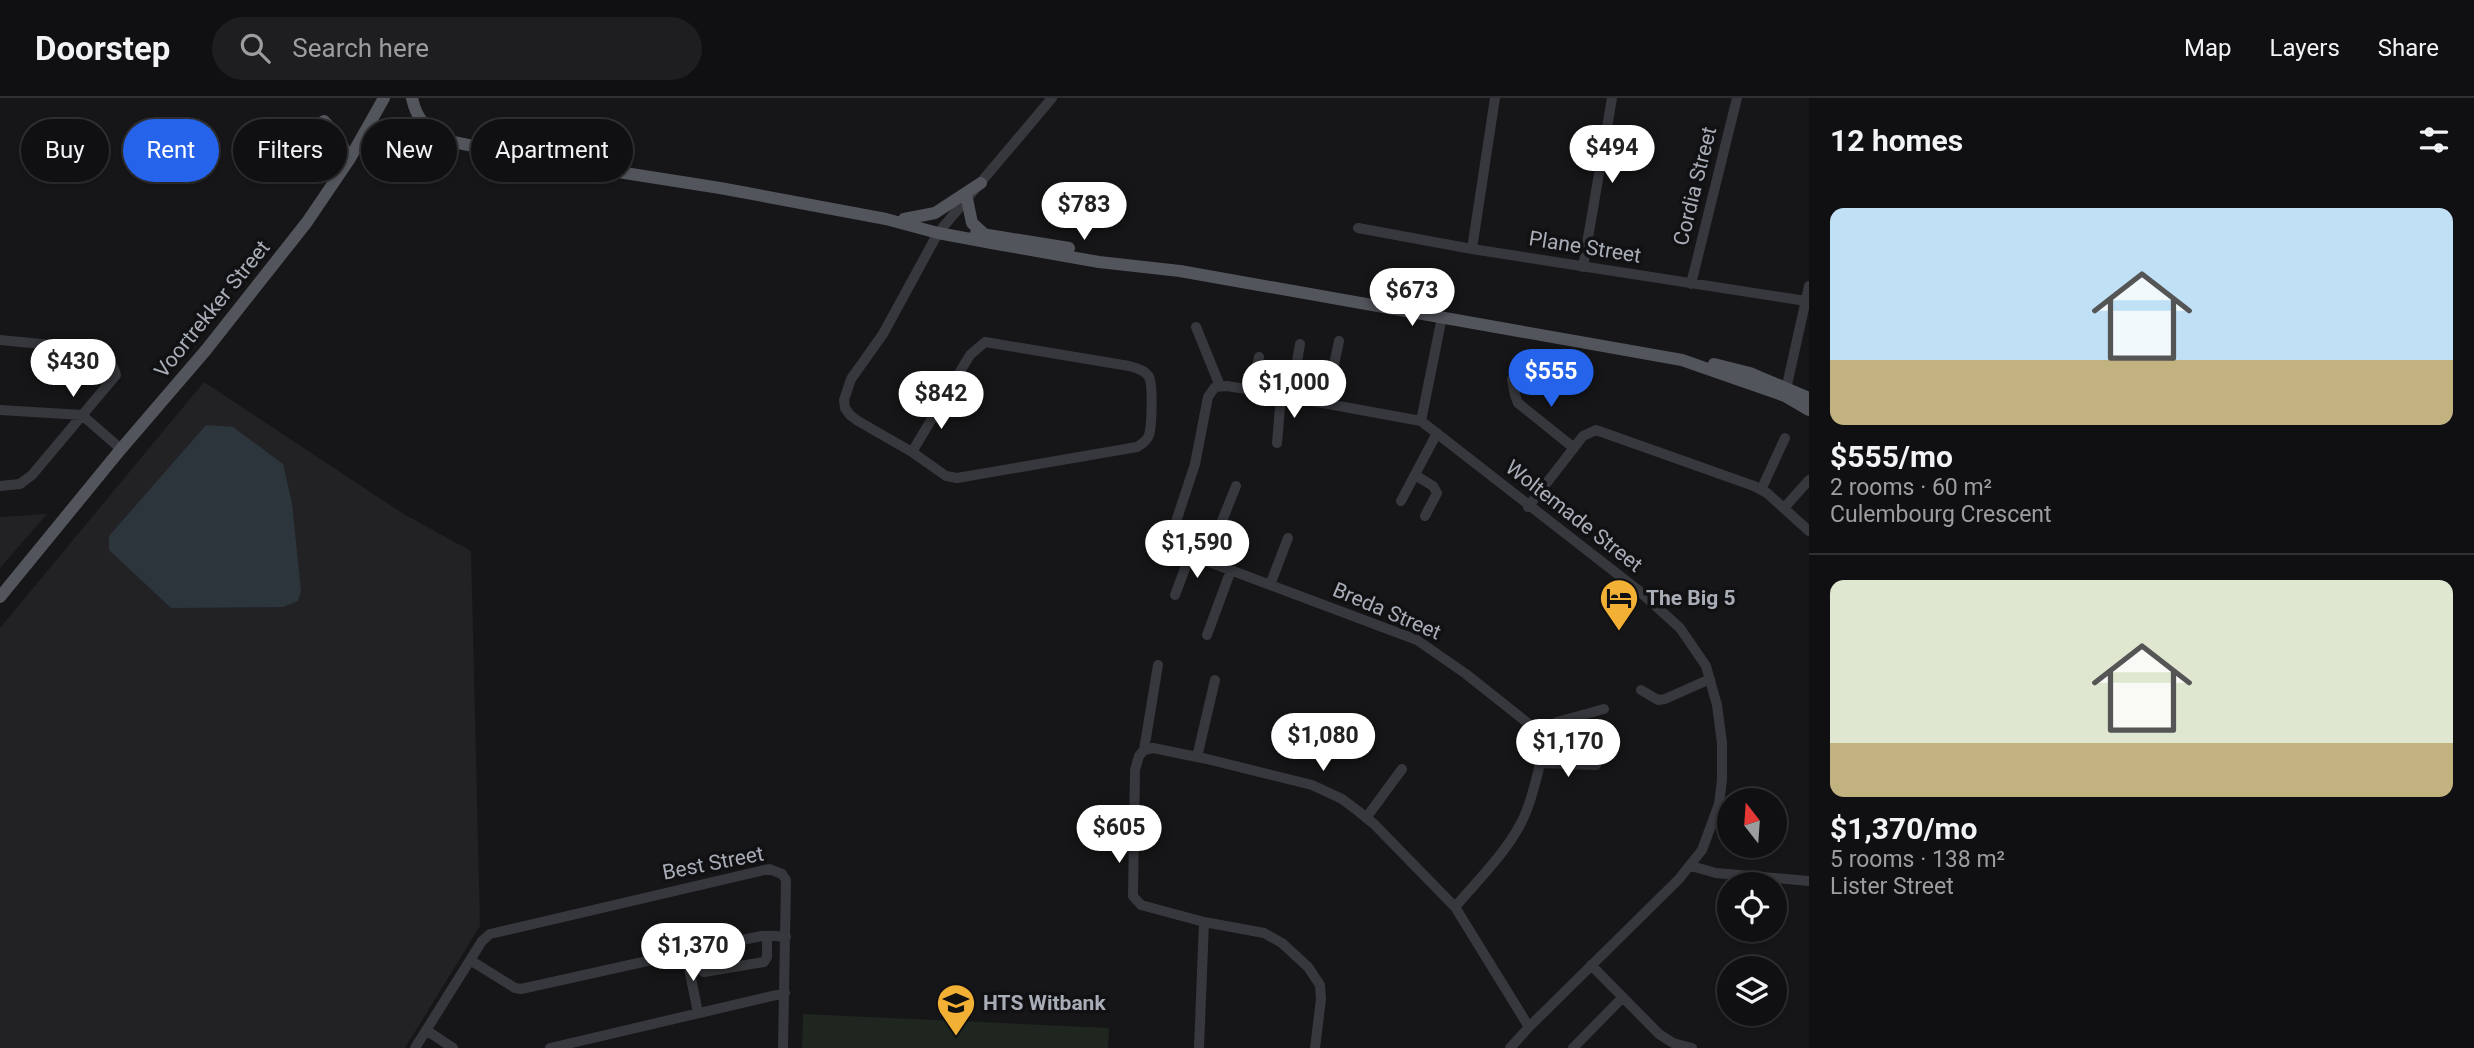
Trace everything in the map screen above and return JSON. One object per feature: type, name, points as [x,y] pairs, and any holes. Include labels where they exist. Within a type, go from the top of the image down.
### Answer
[{"type":"main road","name":"Voortrekker Street","points":[[372,119],[384,98]]},
{"type":"main road","points":[[412,98],[420,119]]},
{"type":"main road","name":"Voortrekker Street","points":[[0,597],[206,350],[307,222],[361,138]]},
{"type":"main road","points":[[457,143],[536,159],[720,188],[1099,262],[1142,265]]},
{"type":"main road","points":[[347,156],[349,160]]},
{"type":"main road","points":[[886,219],[916,218],[935,213],[981,183]]},
{"type":"main road","points":[[967,199],[972,223],[983,233]]},
{"type":"main road","points":[[941,230],[983,233],[1142,265],[1719,365],[1750,373],[1786,392],[1809,410]]},
{"type":"main road","points":[[1786,392],[1809,398]]},
{"type":"street","points":[[912,452],[970,355],[980,345],[991,342],[1129,366],[1149,376],[1149,434],[1137,447],[957,478],[947,476],[858,421],[845,408],[844,401],[851,379],[883,334],[941,230],[1052,98]]},
{"type":"street","points":[[1472,249],[1494,98]]},
{"type":"street","points":[[1583,267],[1612,98]]},
{"type":"street","name":"Cordia Street","points":[[1691,284],[1737,98]]},
{"type":"street","name":"Plane Street","points":[[1358,228],[1472,249],[1806,301]]},
{"type":"street","points":[[1786,392],[1809,286]]},
{"type":"street","points":[[1175,594],[1190,555],[1177,550],[1171,537],[1195,464],[1208,397],[1212,391],[1220,386],[1252,390],[1421,421],[1442,317]]},
{"type":"street","points":[[1196,327],[1220,386]]},
{"type":"street","points":[[0,340],[92,350],[116,371],[113,380],[27,480],[20,484],[0,486]]},
{"type":"street","points":[[1326,402],[1339,341]]},
{"type":"street","points":[[1277,443],[1300,344]]},
{"type":"street","points":[[1252,390],[1259,357]]},
{"type":"street","points":[[1513,379],[1518,403],[1574,448]]},
{"type":"street","points":[[0,410],[82,415],[121,449]]},
{"type":"street","name":"Woltemade Street","points":[[1421,421],[1638,590],[1676,624],[1706,666],[1717,705],[1722,743],[1722,780],[1719,804],[1702,850],[1691,866],[1510,1048]]},
{"type":"street","points":[[1528,506],[1587,433],[1602,431],[1761,490],[1809,531]]},
{"type":"street","points":[[1401,501],[1437,433]]},
{"type":"street","points":[[1761,490],[1784,438]]},
{"type":"street","points":[[1415,475],[1433,486],[1437,493],[1425,516]]},
{"type":"street","points":[[1784,508],[1809,480]]},
{"type":"street","points":[[1206,561],[1236,486]]},
{"type":"street","points":[[1270,585],[1289,538]]},
{"type":"street","name":"Breda Street","points":[[1190,555],[1429,647],[1524,720],[1538,734]]},
{"type":"street","points":[[1207,635],[1231,570]]},
{"type":"street","points":[[1158,666],[1144,750],[1135,770],[1133,896],[1141,905],[1205,922],[1264,933],[1282,943],[1308,967],[1321,990],[1315,1048]]},
{"type":"street","points":[[1641,690],[1658,700],[1665,699],[1710,679]]},
{"type":"street","points":[[1197,757],[1214,680]]},
{"type":"street","points":[[1455,907],[1502,852],[1522,823],[1529,807],[1540,763],[1541,744],[1538,734],[1557,722],[1604,709]]},
{"type":"street","points":[[1144,750],[1153,748],[1197,757],[1312,785],[1342,799],[1366,818],[1455,907],[1529,1027]]},
{"type":"street","points":[[1540,763],[1596,765]]},
{"type":"street","points":[[1366,818],[1402,769]]},
{"type":"street","points":[[1691,866],[1716,873],[1809,881]]},
{"type":"street","name":"Best Street","points":[[470,960],[482,941],[500,930],[769,869],[777,870],[786,880],[783,1048]]},
{"type":"street","points":[[1199,1048],[1205,922]]},
{"type":"street","points":[[767,936],[767,957],[764,962],[707,973],[702,970],[700,956],[706,947],[767,936],[786,937]]},
{"type":"street","points":[[415,1048],[470,960],[521,989],[679,954],[688,963],[698,1013]]},
{"type":"street","points":[[1591,965],[1666,1040],[1692,1048]]},
{"type":"street","points":[[550,1048],[785,993]]},
{"type":"street","points":[[1573,1048],[1623,997]]},
{"type":"street","points":[[426,1030],[453,1048]]},
{"type":"street","points":[[1658,1048],[1666,1040]]},
{"type":"shaded area","points":[[204,382],[402,513],[471,551],[480,926],[405,1048],[0,1048],[0,628]]},
{"type":"shaded area","points":[[206,425],[233,427],[283,464],[292,503],[301,591],[298,601],[283,607],[171,608],[109,550],[109,536]]},
{"type":"shaded area","points":[[47,514],[0,568],[0,517]]},
{"type":"shaded area","name":"HTS Witbank","points":[[803,1014],[1109,1028],[1108,1048],[802,1048]]},
{"type":"place","name":"The Big 5","points":[[1619,632]]},
{"type":"place","name":"HTS Witbank","points":[[956,1037]]}]
